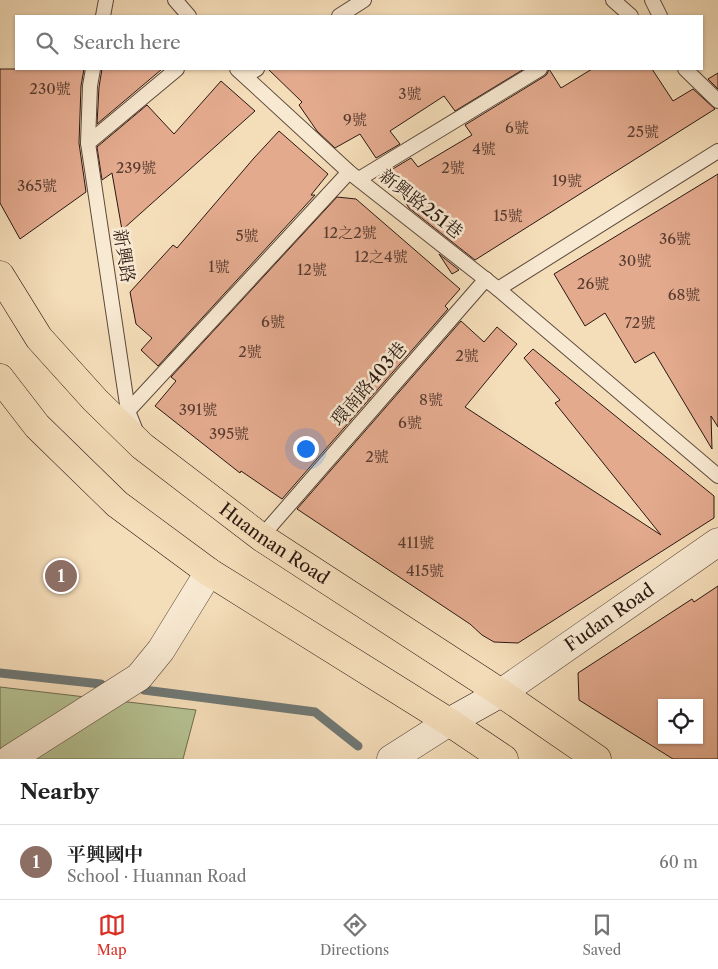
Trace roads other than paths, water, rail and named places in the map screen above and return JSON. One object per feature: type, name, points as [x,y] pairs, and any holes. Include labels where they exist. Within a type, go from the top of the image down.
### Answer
[{"type":"main road","name":"Huannan Road","points":[[0,275],[39,338],[95,400],[142,446],[261,537],[501,693],[597,759]]},
{"type":"main road","points":[[0,378],[37,426],[117,504],[209,572],[449,722],[504,759]]},
{"type":"street","name":"Fudan Road","points":[[391,759],[449,722],[501,693],[718,542]]},
{"type":"street","points":[[10,759],[139,677],[161,650],[209,572]]},
{"type":"lane","points":[[103,15],[106,0]]},
{"type":"lane","points":[[176,0],[187,15]]},
{"type":"lane","points":[[341,15],[364,0]]},
{"type":"lane","points":[[613,0],[628,15]]},
{"type":"lane","points":[[652,0],[660,15]]},
{"type":"lane","name":"新興路","points":[[93,70],[90,86],[88,143],[128,411],[142,446]]},
{"type":"lane","points":[[88,143],[176,70]]},
{"type":"lane","points":[[128,411],[354,175],[538,70]]},
{"type":"lane","points":[[686,70],[718,101]]},
{"type":"lane","name":"新興路251巷","points":[[246,71],[354,175],[486,279],[718,476]]},
{"type":"lane","points":[[498,289],[718,151]]},
{"type":"lane","name":"環南路403巷","points":[[261,537],[486,279]]},
{"type":"waterway","points":[[0,673],[101,684]]},
{"type":"waterway","points":[[144,690],[315,712],[358,746]]},
{"type":"place","name":"平興國中","points":[[61,576]]}]
